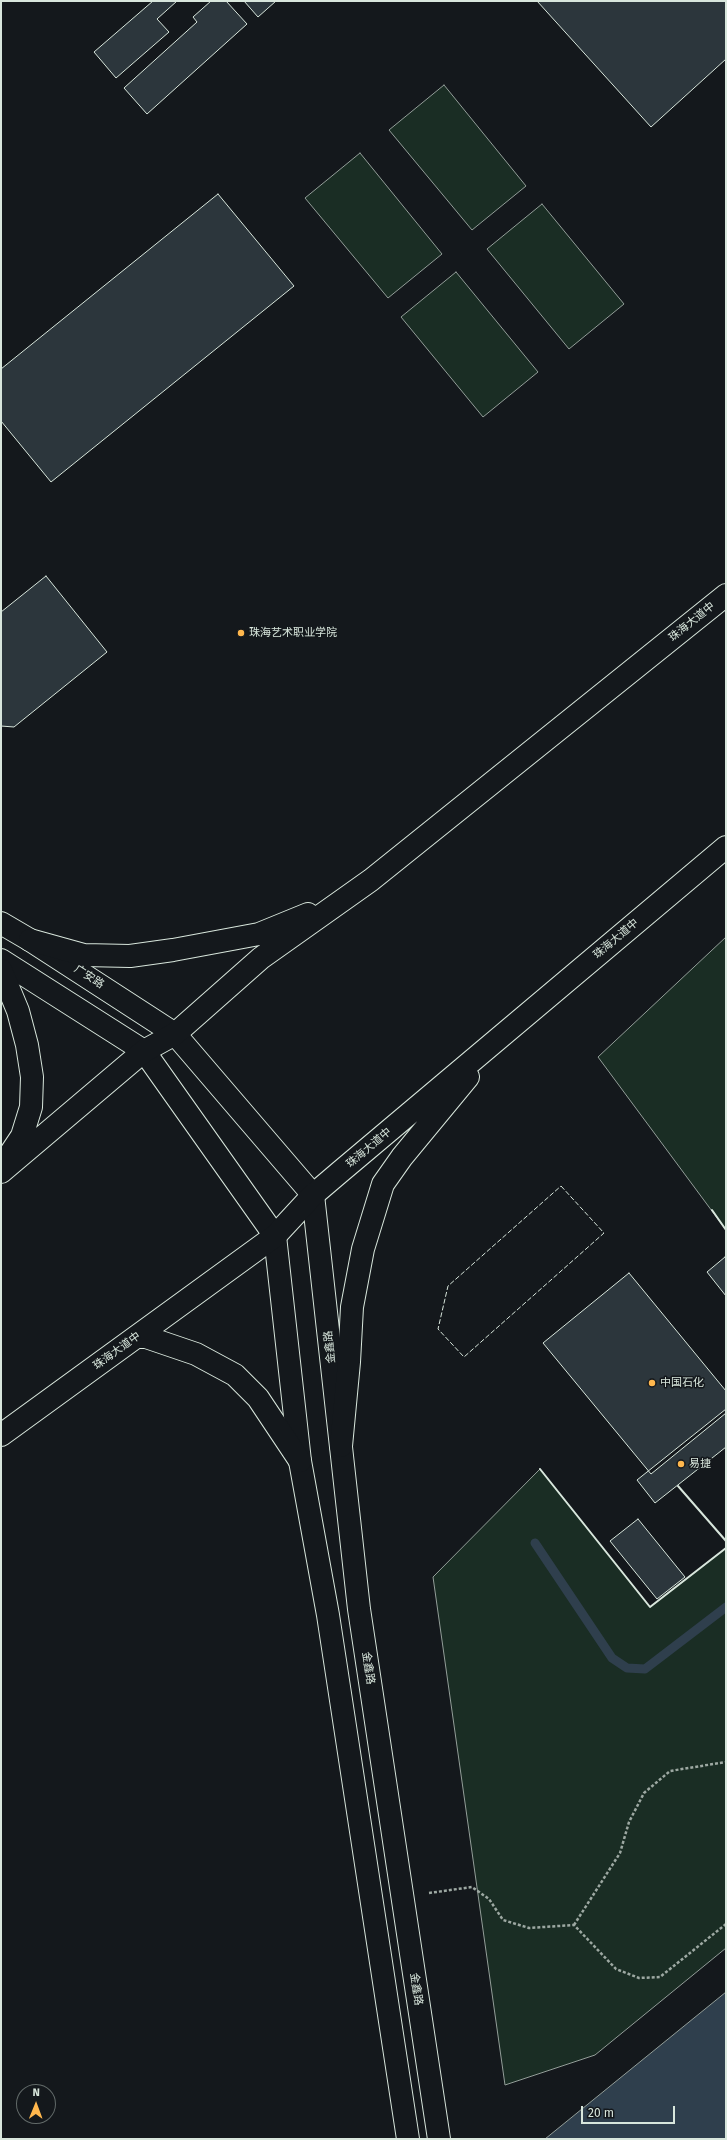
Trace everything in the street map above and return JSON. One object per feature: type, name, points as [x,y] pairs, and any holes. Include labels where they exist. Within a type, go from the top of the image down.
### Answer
[{"type":"main road","name":"珠海大道中","points":[[1,1172],[144,1051],[175,1034],[261,958],[370,880],[726,595]]},
{"type":"main road","name":"珠海大道中","points":[[1,1435],[138,1337],[275,1236],[313,1195],[726,847]]},
{"type":"main road","points":[[30,940],[84,955],[130,956],[174,950],[258,934],[306,915],[370,880]]},
{"type":"main road","name":"广安路","points":[[1,923],[30,940],[175,1034],[313,1195]]},
{"type":"main road","points":[[1,960],[144,1051],[275,1236],[300,1461],[328,1615],[408,2139]]},
{"type":"main road","points":[[1,970],[18,1011],[27,1045],[32,1077],[31,1107],[22,1136],[1,1168]]},
{"type":"main road","points":[[341,1446],[350,1362],[352,1307],[363,1250],[383,1184],[402,1157],[503,1034]]},
{"type":"main road","name":"金鑫路","points":[[313,1195],[359,1609],[439,2137]]},
{"type":"main road","points":[[138,1337],[146,1337],[196,1354],[235,1375],[258,1398],[300,1461]]},
{"type":"path","points":[[574,1925],[620,1853],[629,1822],[644,1793],[670,1772],[726,1762]]},
{"type":"path","points":[[402,1896],[472,1887],[489,1898],[503,1920],[529,1928],[574,1925]]},
{"type":"path","points":[[574,1925],[616,1969],[639,1978],[660,1977],[726,1924]]},
{"type":"green space","points":[[444,85],[526,186],[472,230],[389,130]]},
{"type":"green space","points":[[360,153],[442,254],[388,298],[305,198]]},
{"type":"green space","points":[[542,204],[624,304],[569,349],[487,249]]},
{"type":"green space","points":[[456,272],[538,372],[483,417],[401,317]]},
{"type":"green space","points":[[726,937],[726,1230],[598,1057]]},
{"type":"green space","points":[[540,1469],[650,1607],[726,1548],[726,1948],[595,2055],[505,2085],[433,1577]]},
{"type":"water","points":[[726,1992],[726,2139],[545,2139]]},
{"type":"building","points":[[153,1],[177,1],[157,19],[169,32],[116,78],[94,52]]},
{"type":"building","points":[[211,1],[226,1],[247,24],[147,114],[124,88],[197,22],[193,17]]},
{"type":"building","points":[[244,1],[276,1],[258,17]]},
{"type":"building","points":[[537,1],[726,1],[726,59],[651,127]]},
{"type":"building","points":[[218,194],[294,286],[51,482],[1,421],[1,369]]},
{"type":"building","points":[[46,576],[107,652],[14,727],[1,726],[1,612]]},
{"type":"building","points":[[725,1257],[726,1258],[726,1296],[707,1272]]},
{"type":"building","points":[[629,1273],[726,1391],[726,1413],[651,1474],[543,1343]]},
{"type":"building","name":"易捷","points":[[726,1409],[726,1447],[655,1503],[637,1480]]},
{"type":"building","points":[[638,1519],[685,1577],[657,1599],[610,1541]]},
{"type":"waterway","points":[[535,1543],[612,1658],[627,1668],[645,1669],[726,1607]]},
{"type":"fence","points":[[561,1186],[604,1233],[464,1357],[438,1329],[448,1286],[561,1186]]},
{"type":"wall","points":[[712,1210],[726,1230]]},
{"type":"wall","points":[[540,1469],[650,1607],[726,1548]]},
{"type":"wall","points":[[678,1486],[726,1541]]},
{"type":"place","name":"珠海艺术职业学院","points":[[241,633]]},
{"type":"place","name":"中国石化","points":[[652,1383]]},
{"type":"place","name":"易捷","points":[[681,1464]]}]
